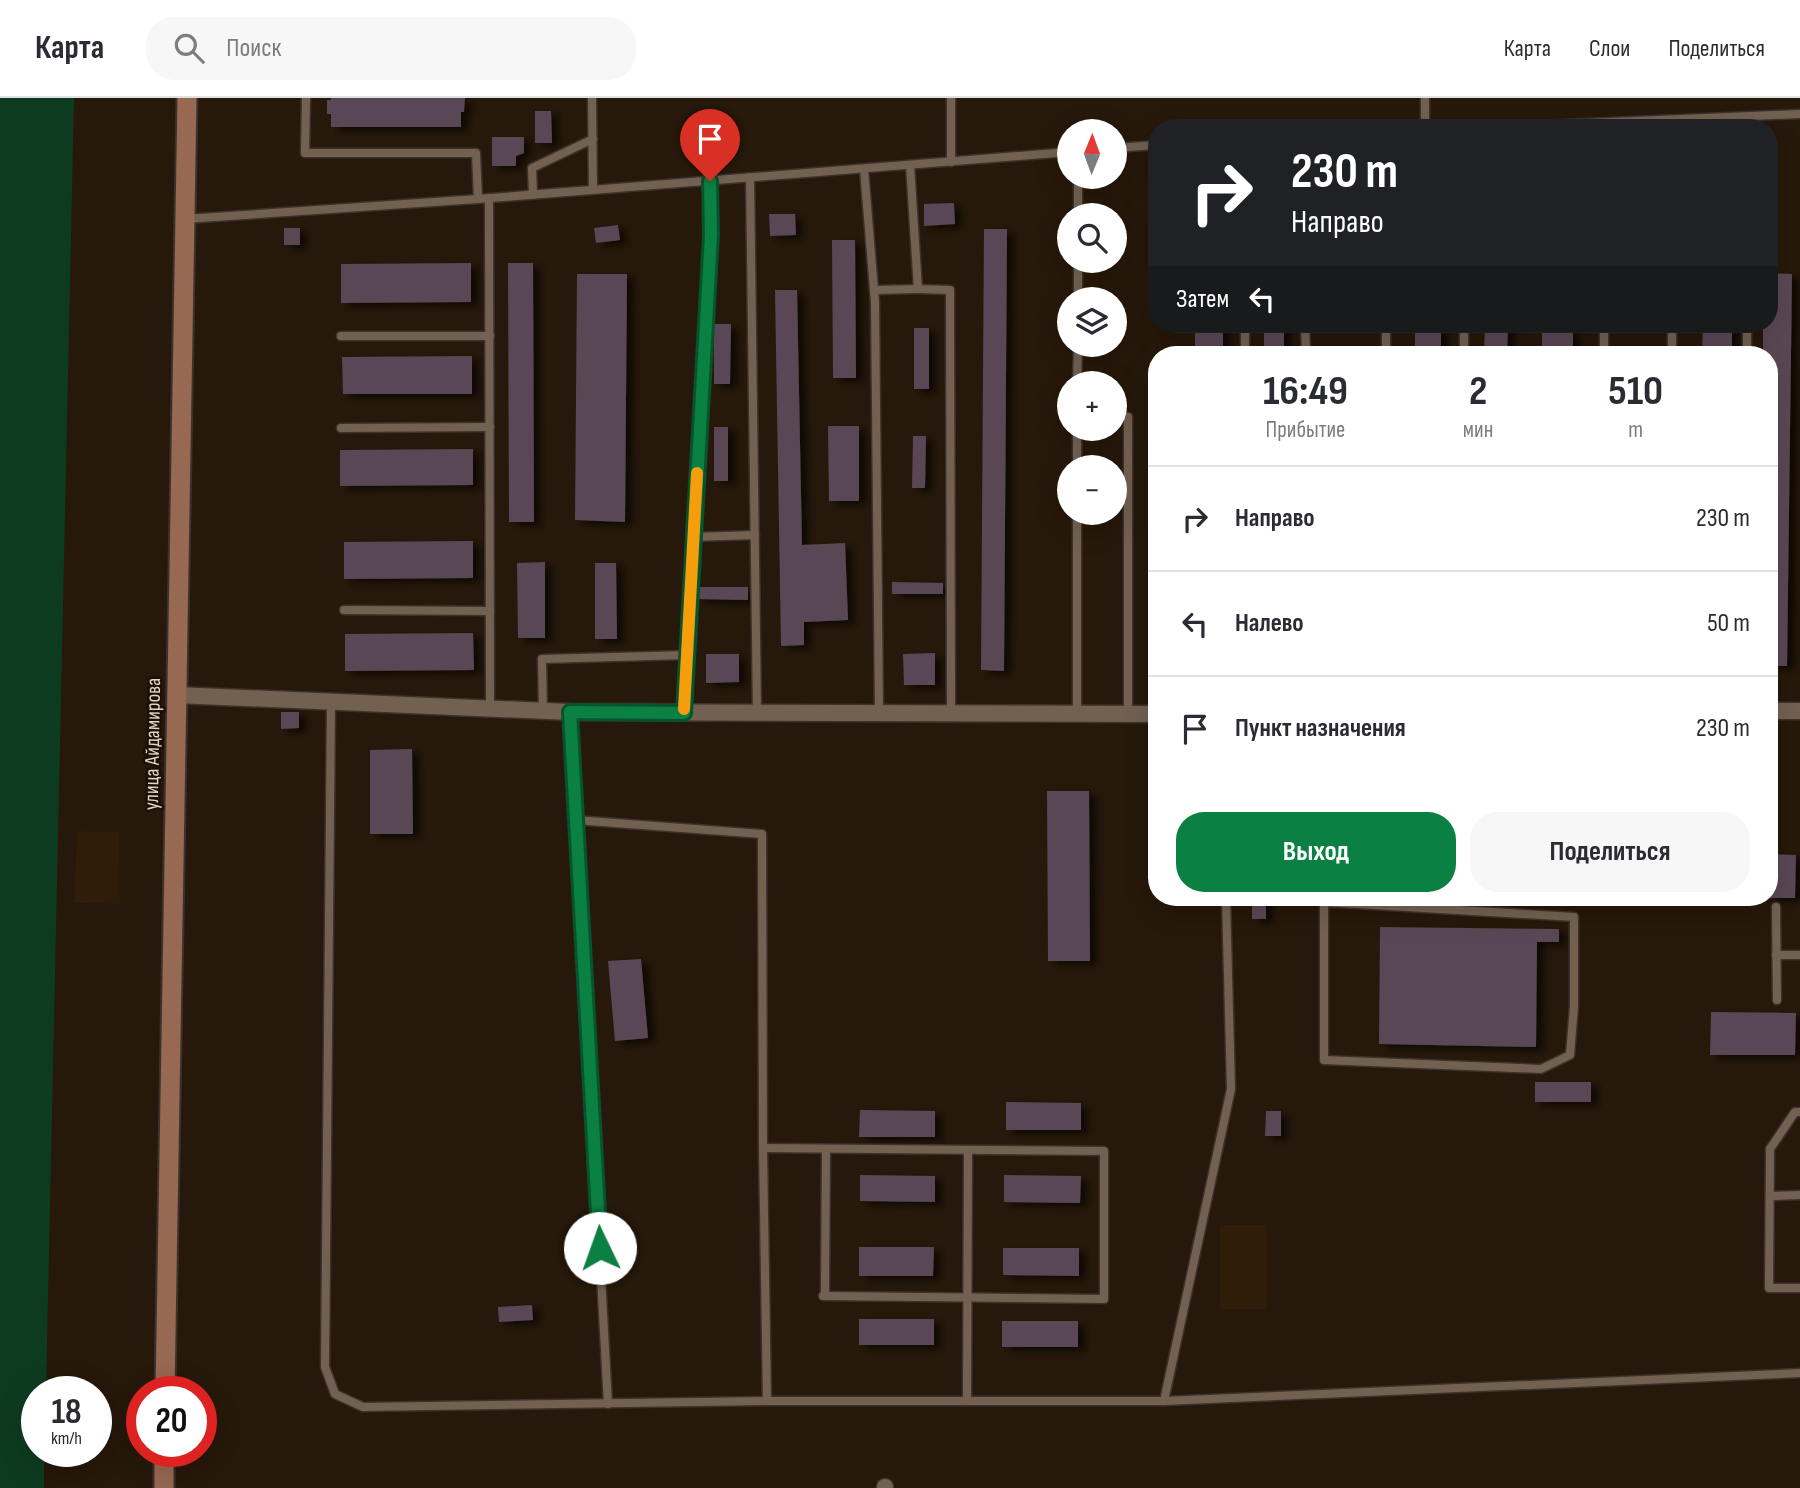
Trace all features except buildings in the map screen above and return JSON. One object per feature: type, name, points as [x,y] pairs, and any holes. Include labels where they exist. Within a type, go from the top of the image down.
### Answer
[{"type":"main road","name":"улица Айдамирова","points":[[165,1376],[187,98]]},
{"type":"main road","points":[[164,1467],[164,1488]]},
{"type":"street","points":[[176,695],[570,712],[1148,714]]},
{"type":"street","points":[[1778,711],[1800,710]]},
{"type":"lane","points":[[306,98],[305,153],[476,153],[478,199]]},
{"type":"lane","points":[[592,98],[593,190]]},
{"type":"lane","points":[[951,98],[951,162]]},
{"type":"lane","points":[[1425,98],[1425,119]]},
{"type":"lane","points":[[1736,119],[1800,114]]},
{"type":"lane","points":[[533,195],[532,168],[593,139]]},
{"type":"lane","points":[[1127,147],[1148,146]]},
{"type":"lane","points":[[185,219],[533,195],[1057,153]]},
{"type":"lane","points":[[910,165],[918,289]]},
{"type":"lane","points":[[864,169],[874,290],[879,713]]},
{"type":"lane","points":[[750,177],[757,713]]},
{"type":"lane","points":[[684,713],[711,235],[710,181]]},
{"type":"lane","points":[[489,198],[490,709]]},
{"type":"lane","points":[[874,290],[950,290],[951,713]]},
{"type":"lane","points":[[341,336],[491,336]]},
{"type":"lane","points":[[1127,417],[1128,714]]},
{"type":"lane","points":[[341,428],[490,427]]},
{"type":"lane","points":[[1077,525],[1077,714]]},
{"type":"lane","points":[[694,537],[755,536]]},
{"type":"lane","points":[[344,610],[490,611]]},
{"type":"lane","points":[[543,711],[542,659],[687,656]]},
{"type":"lane","points":[[331,701],[325,1367],[335,1394],[363,1407],[767,1401],[1164,1401],[1800,1373]]},
{"type":"lane","points":[[570,712],[608,1404]]},
{"type":"lane","points":[[575,820],[762,834],[767,1401]]},
{"type":"lane","points":[[1164,1401],[1231,1089],[1226,906]]},
{"type":"lane","points":[[1324,906],[1324,1060],[1541,1069],[1570,1055],[1574,1006],[1574,918],[1407,906]]},
{"type":"lane","points":[[1776,906],[1777,1000]]},
{"type":"lane","points":[[1776,955],[1800,955]]},
{"type":"lane","points":[[1800,1112],[1796,1112],[1770,1149],[1769,1288],[1800,1288]]},
{"type":"lane","points":[[763,1148],[1104,1151],[1104,1299],[824,1294],[826,1149]]},
{"type":"lane","points":[[967,1401],[968,1150]]},
{"type":"lane","points":[[1770,1196],[1800,1195]]},
{"type":"shaded area","points":[[77,831],[119,832],[120,904],[74,903]]},
{"type":"shaded area","points":[[1220,1225],[1267,1225],[1267,1309],[1220,1309]]},
{"type":"green space","points":[[0,98],[74,98],[46,1376],[21,1376],[21,1467],[44,1467],[44,1488],[0,1488]]},
{"type":"slow traffic","points":[[684,709],[697,473]]},
{"type":"route","points":[[600,1248],[570,712],[684,713],[711,235],[710,181]]}]
